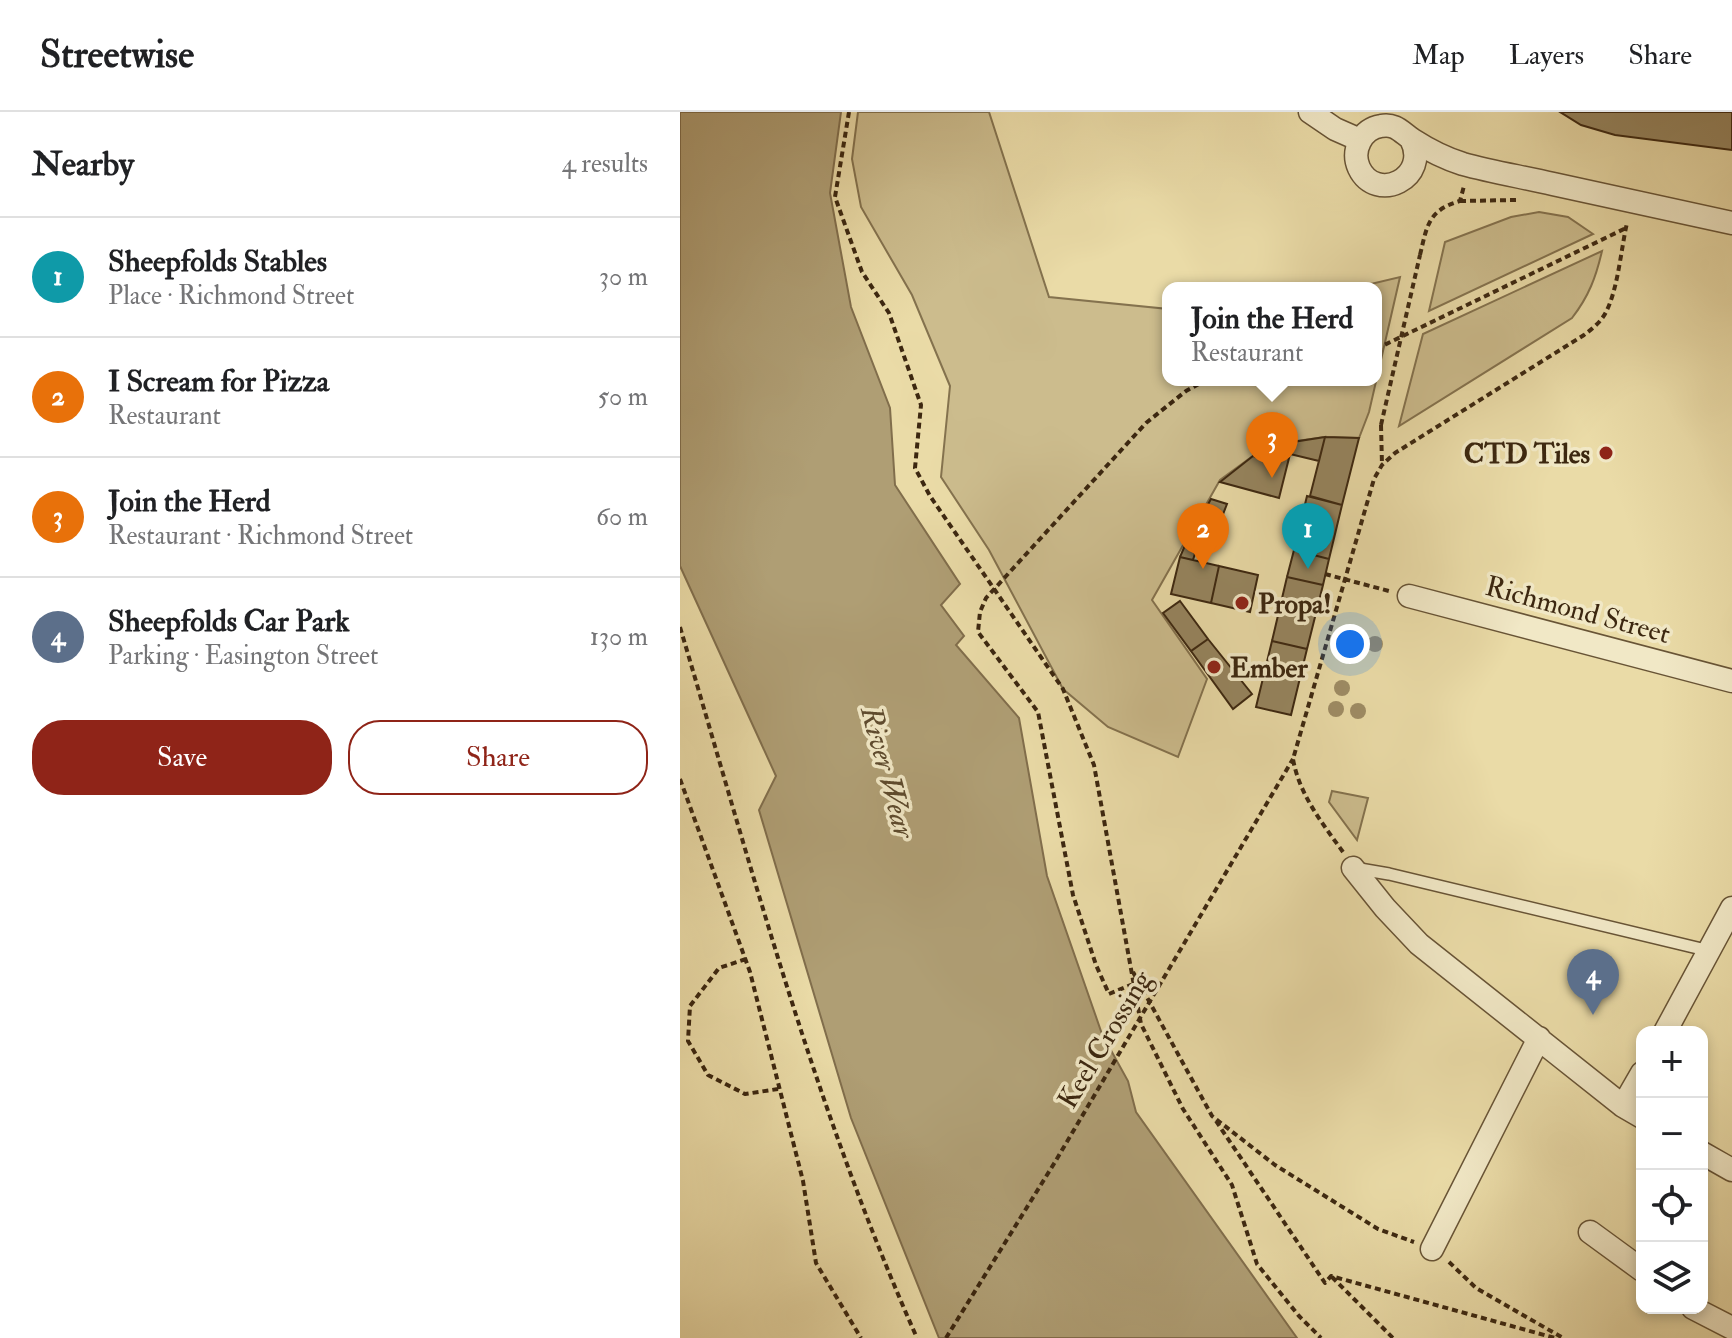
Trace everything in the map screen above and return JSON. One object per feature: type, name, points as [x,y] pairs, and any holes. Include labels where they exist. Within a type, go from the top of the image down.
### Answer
[{"type":"street","points":[[1310,112],[1335,129],[1360,140]]},
{"type":"street","points":[[1411,139],[1416,154],[1412,170],[1406,177],[1390,185],[1371,181],[1364,175],[1356,158],[1360,140],[1373,128],[1392,119],[1411,139],[1465,164],[1732,223]]},
{"type":"street","points":[[1412,170],[1465,164]]},
{"type":"street","name":"Richmond Street","points":[[1409,596],[1732,681]]},
{"type":"street","points":[[1353,868],[1419,944],[1633,1112]]},
{"type":"street","points":[[1668,1026],[1732,908]]},
{"type":"street","points":[[1432,1249],[1539,1038]]},
{"type":"street","points":[[1708,1156],[1732,1170]]},
{"type":"street","points":[[1590,1232],[1636,1266]]},
{"type":"street","points":[[1702,1314],[1728,1331]]},
{"type":"lane","points":[[1353,868],[1710,951]]},
{"type":"path","points":[[849,112],[835,197],[862,272],[889,313],[921,405],[915,468],[930,496],[1063,689],[1094,765],[1141,1024],[1183,1109],[1232,1185],[1257,1264],[1321,1338]]},
{"type":"path","points":[[1382,465],[1381,425],[1426,227],[1439,208],[1460,201],[1465,164]]},
{"type":"path","points":[[1382,465],[1395,453],[1597,324],[1607,312],[1631,201]]},
{"type":"path","points":[[1382,346],[1626,228]]},
{"type":"path","points":[[1133,984],[1109,994],[1096,965],[1073,895],[1038,712],[978,632],[980,612],[993,590],[1146,423],[1195,386]]},
{"type":"path","name":"Keel Crossing","points":[[946,1338],[1055,1162],[1293,759],[1374,479],[1382,465]]},
{"type":"path","points":[[1325,574],[1409,596]]},
{"type":"path","points":[[680,627],[798,1024],[877,1247],[917,1338]]},
{"type":"path","points":[[1293,759],[1296,777],[1303,790],[1353,868]]},
{"type":"path","points":[[680,779],[746,959],[803,1181],[816,1263],[861,1338]]},
{"type":"path","points":[[746,959],[719,968],[690,1006],[688,1041],[708,1075],[745,1094],[779,1089]]},
{"type":"path","points":[[1130,966],[1212,1116],[1325,1283],[1331,1276]]},
{"type":"path","points":[[1212,1116],[1275,1165],[1378,1229],[1432,1249],[1476,1288],[1563,1338]]},
{"type":"path","points":[[1331,1276],[1393,1338]]},
{"type":"path","points":[[1331,1276],[1555,1338]]},
{"type":"shaded area","points":[[858,112],[989,112],[1049,297],[1162,308],[1162,386],[1375,386],[1359,438],[1325,437],[1268,445],[1220,480],[1152,600],[1207,679],[1178,757],[1108,727],[1063,689],[989,550],[941,477],[950,386],[912,295],[861,207],[852,159]]},
{"type":"shaded area","points":[[1539,212],[1568,217],[1593,234],[1429,311],[1445,242],[1511,217]]},
{"type":"shaded area","points":[[1602,251],[1591,286],[1572,318],[1399,426],[1423,334]]},
{"type":"shaded area","points":[[1400,277],[1382,355],[1382,282],[1379,282]]},
{"type":"shaded area","points":[[1332,791],[1368,798],[1357,840],[1329,802]]},
{"type":"water","name":"River Wear","points":[[680,112],[841,112],[830,193],[851,307],[890,408],[895,485],[960,584],[941,605],[964,636],[956,645],[1019,718],[1047,876],[1102,1034],[1128,1081],[1136,1112],[1297,1338],[939,1338],[851,1118],[759,810],[776,776],[680,566]]},
{"type":"building","points":[[1560,112],[1732,112],[1732,150],[1615,135],[1581,125]]},
{"type":"building","points":[[1325,437],[1359,438],[1342,505],[1310,496]]},
{"type":"building","points":[[1325,437],[1319,461],[1290,454],[1293,442]]},
{"type":"building","points":[[1293,442],[1279,498],[1220,482],[1253,456],[1264,459],[1268,445]]},
{"type":"building","points":[[1307,496],[1342,505],[1329,559],[1294,550]]},
{"type":"building","points":[[1211,499],[1227,504],[1209,550],[1186,543]]},
{"type":"building","points":[[1186,543],[1197,547],[1193,560],[1180,557]]},
{"type":"building","points":[[1294,550],[1329,559],[1323,585],[1287,577]]},
{"type":"building","points":[[1180,557],[1219,566],[1211,603],[1171,594]]},
{"type":"building","points":[[1219,566],[1258,575],[1250,612],[1211,603]]},
{"type":"building","points":[[1287,577],[1323,585],[1307,649],[1272,641]]},
{"type":"building","points":[[1180,601],[1208,639],[1191,651],[1163,613]]},
{"type":"building","points":[[1208,639],[1252,694],[1233,709],[1191,651]]},
{"type":"building","points":[[1272,641],[1307,649],[1291,715],[1256,707]]},
{"type":"place","name":"CTD Tiles","points":[[1606,453]]},
{"type":"place","name":"Join the Herd","points":[[1272,478]]},
{"type":"place","name":"I Scream for Pizza","points":[[1203,569]]},
{"type":"place","name":"Sheepfolds Stables","points":[[1308,569]]},
{"type":"place","name":"Propa!","points":[[1242,603]]},
{"type":"place","name":"Ember","points":[[1214,667]]},
{"type":"place","name":"Sheepfolds Car Park","points":[[1593,1015]]}]
